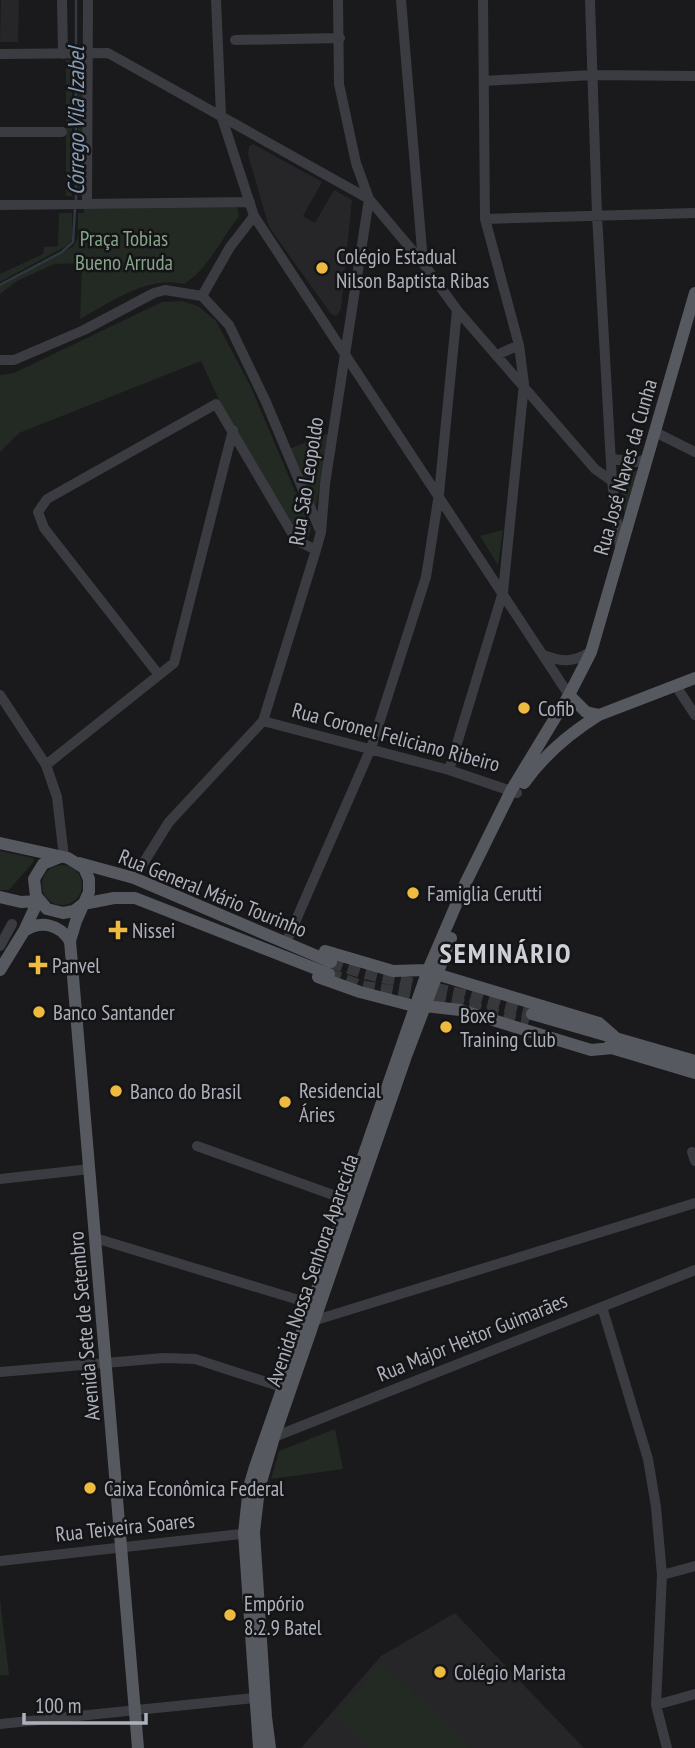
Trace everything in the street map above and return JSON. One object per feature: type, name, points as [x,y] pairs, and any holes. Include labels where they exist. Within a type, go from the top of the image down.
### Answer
[{"type":"main road","name":"Rua José Naves da Cunha","points":[[515,791],[590,652],[693,310],[695,293]]},
{"type":"main road","name":"Avenida Nossa Senhora Aparecida","points":[[287,1389],[347,1200],[465,884],[515,791],[559,744],[599,716],[695,678]]},
{"type":"main road","points":[[569,695],[586,712],[599,716]]},
{"type":"main road","points":[[0,844],[64,857],[79,863],[89,879],[89,892],[83,904],[74,911],[63,914],[52,912],[38,901],[21,902],[0,897]]},
{"type":"main road","points":[[1,967],[24,931],[38,901],[34,884],[36,873],[48,861],[64,857]]},
{"type":"main road","name":"Rua General Mário Tourinho","points":[[79,863],[134,878],[242,932],[330,968]]},
{"type":"main road","points":[[107,899],[126,888],[134,878]]},
{"type":"main road","name":"Rua General Mário Tourinho","points":[[83,904],[121,897],[135,898],[242,932]]},
{"type":"main road","points":[[21,902],[32,914]]},
{"type":"main road","name":"Avenida Sete de Setembro","points":[[83,904],[71,941],[138,1748]]},
{"type":"main road","points":[[24,931],[48,925],[63,932],[71,941]]},
{"type":"main road","points":[[242,932],[289,936],[334,955],[367,965],[401,972],[432,972],[599,1023],[615,1043],[695,1073]]},
{"type":"main road","points":[[242,932],[277,961],[360,992],[419,1006],[460,1010],[591,1051],[615,1043]]},
{"type":"main road","name":"Avenida Nossa Senhora Aparecida","points":[[259,1748],[254,1698],[249,1533],[269,1439],[316,1320],[419,1006]]},
{"type":"main road","points":[[530,1019],[615,1043],[695,1061]]},
{"type":"main road","name":"Avenida Nossa Senhora Aparecida","points":[[249,1533],[270,1748]]},
{"type":"street","points":[[62,0],[77,53],[85,204]]},
{"type":"street","points":[[77,53],[88,0]]},
{"type":"street","points":[[216,0],[221,115],[254,216],[569,695]]},
{"type":"street","name":"Rua São Leopoldo","points":[[134,878],[169,821],[263,721],[321,532],[325,484],[369,199],[356,163],[339,84],[338,0]]},
{"type":"street","points":[[401,0],[423,263]]},
{"type":"street","points":[[449,769],[503,592],[524,384],[519,345],[485,219],[483,0]]},
{"type":"street","points":[[590,0],[597,215],[612,481],[621,554]]},
{"type":"street","points":[[235,40],[340,38]]},
{"type":"street","points":[[0,54],[108,53],[369,199],[423,263],[457,310],[595,469],[612,481]]},
{"type":"street","points":[[484,81],[592,75],[695,76]]},
{"type":"street","points":[[0,132],[62,132]]},
{"type":"street","points":[[0,205],[250,202]]},
{"type":"street","points":[[485,219],[695,213]]},
{"type":"street","points":[[202,296],[230,247],[254,216]]},
{"type":"street","points":[[0,360],[14,360],[84,330],[154,293],[165,290],[202,296],[229,325],[266,402],[321,532]]},
{"type":"street","points":[[289,936],[371,748],[426,577],[439,494],[457,310]]},
{"type":"street","points":[[497,355],[519,345]]},
{"type":"street","points":[[159,676],[44,528],[38,512],[47,499],[216,404],[296,540],[316,550]]},
{"type":"street","points":[[46,765],[174,663],[233,430]]},
{"type":"street","points":[[655,432],[695,452]]},
{"type":"street","points":[[612,459],[638,462],[648,458]]},
{"type":"street","points":[[543,655],[569,662],[590,652]]},
{"type":"street","points":[[676,686],[695,715]]},
{"type":"street","points":[[0,695],[46,765],[57,797],[64,857]]},
{"type":"street","name":"Rua Coronel Feliciano Ribeiro","points":[[263,721],[449,769],[515,791]]},
{"type":"street","points":[[0,946],[12,924]]},
{"type":"street","points":[[197,1146],[347,1200]]},
{"type":"street","points":[[0,1179],[90,1169]]},
{"type":"street","points":[[316,1320],[695,1203]]},
{"type":"street","points":[[96,1238],[312,1304]]},
{"type":"street","name":"Rua Major Heitor Guimarães","points":[[269,1439],[695,1270]]},
{"type":"street","points":[[602,1307],[648,1459],[656,1507],[662,1575],[656,1705],[667,1748]]},
{"type":"street","points":[[0,1372],[164,1358],[195,1359],[287,1389]]},
{"type":"street","name":"Rua Teixeira Soares","points":[[0,1561],[249,1533]]},
{"type":"street","points":[[662,1575],[695,1566]]},
{"type":"street","points":[[656,1705],[695,1694]]},
{"type":"street","points":[[0,1724],[254,1698]]},
{"type":"shaded area","points":[[1,0],[19,0],[18,42],[0,42]]},
{"type":"shaded area","name":"Colégio Estadual Nilson Baptista Ribas","points":[[253,144],[322,182],[303,216],[315,223],[334,190],[352,200],[341,308],[337,316],[331,314],[269,227],[248,155],[249,146]]},
{"type":"shaded area","name":"Colégio Marista","points":[[455,1613],[584,1748],[301,1748],[381,1656]]},
{"type":"green space","points":[[78,58],[84,58],[83,196],[78,196]]},
{"type":"green space","points":[[66,60],[72,60],[72,196],[66,196]]},
{"type":"green space","name":"Praça Tobias Bueno Arruda","points":[[237,206],[239,216],[214,253],[193,278],[184,284],[170,282],[143,287],[80,319],[82,263],[54,264],[17,281],[0,294],[0,286],[74,246],[78,237],[78,213],[84,213],[84,209]]},
{"type":"green space","points":[[59,213],[72,213],[72,239],[68,245],[0,282],[0,274],[43,254],[44,247],[58,246]]},
{"type":"green space","points":[[182,301],[198,306],[216,321],[250,385],[311,529],[306,543],[300,538],[220,402],[201,361],[19,433],[0,452],[0,375],[14,373],[162,302]]},
{"type":"green space","points":[[329,433],[315,512],[289,449]]},
{"type":"green space","points":[[618,470],[642,470],[625,516]]},
{"type":"green space","points":[[503,530],[498,565],[480,536]]},
{"type":"green space","points":[[0,851],[33,858],[34,861],[9,890],[0,890]]},
{"type":"green space","points":[[62,865],[70,866],[76,871],[81,877],[81,893],[76,899],[70,904],[62,905],[54,904],[48,899],[43,893],[42,885],[43,877],[48,871],[54,866]]},
{"type":"green space","points":[[335,1429],[343,1469],[271,1479],[279,1451]]},
{"type":"green space","points":[[0,1599],[9,1675],[0,1675]]},
{"type":"green space","points":[[382,1663],[470,1744],[466,1748],[368,1748],[334,1716]]},
{"type":"waterway","name":"Córrego Vila Izabel","points":[[76,0],[76,202]]},
{"type":"waterway","name":"Córrego Vila Izabel","points":[[0,285],[62,252],[73,242],[75,208]]},
{"type":"tunnel","points":[[331,962],[364,973],[464,995],[532,1014]]},
{"type":"tunnel","points":[[329,974],[361,986],[461,1004],[528,1024]]},
{"type":"place","name":"Colégio Estadual Nilson Baptista Ribas","points":[[322,268]]},
{"type":"place","name":"Cofib","points":[[524,708]]},
{"type":"place","name":"Famiglia Cerutti","points":[[413,893]]},
{"type":"place","name":"Nissei","points":[[118,930]]},
{"type":"place","name":"Panvel","points":[[38,965]]},
{"type":"place","name":"Banco Santander","points":[[39,1012]]},
{"type":"place","name":"Boxe Training Club","points":[[446,1027]]},
{"type":"place","name":"Banco do Brasil","points":[[116,1091]]},
{"type":"place","name":"Residencial Áries","points":[[285,1102]]},
{"type":"place","name":"Caixa Econômica Federal","points":[[90,1488]]},
{"type":"place","name":"Empório 8.2.9 Batel","points":[[230,1615]]},
{"type":"place","name":"Colégio Marista","points":[[440,1672]]},
{"type":"district","name":"SEMINÁRIO","points":[[506,952]]}]
